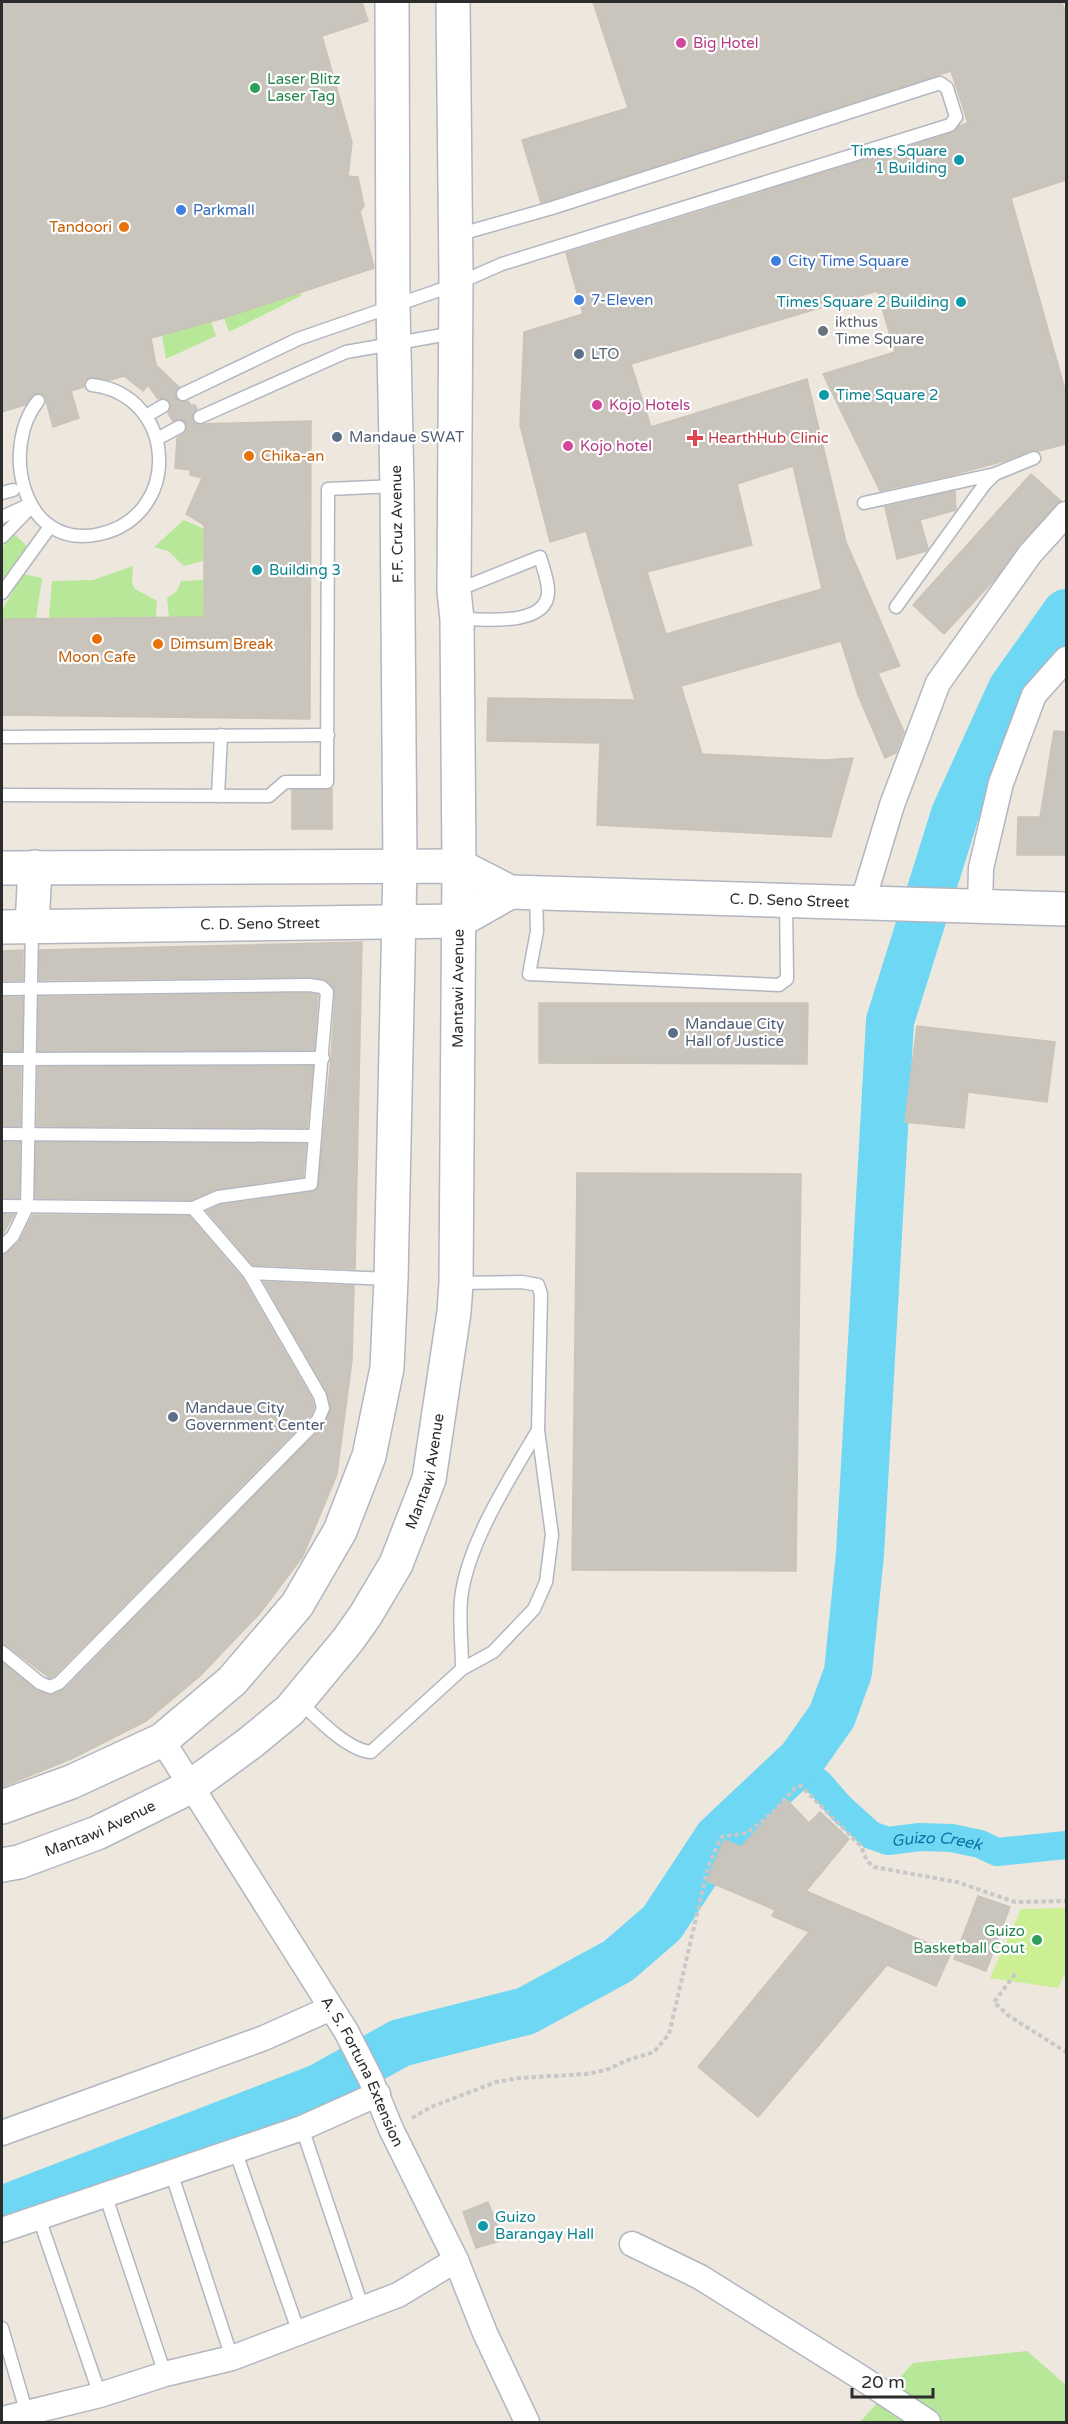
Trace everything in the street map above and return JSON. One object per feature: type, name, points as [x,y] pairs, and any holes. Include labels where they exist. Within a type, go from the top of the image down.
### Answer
[{"type":"street","name":"F.F. Cruz Avenue","points":[[392,2],[393,306],[400,867]]},
{"type":"street","points":[[453,2],[455,605],[459,866]]},
{"type":"street","points":[[874,904],[892,805],[938,683],[1030,554],[1066,514]]},
{"type":"street","points":[[967,907],[981,868],[1001,783],[1034,695],[1066,659]]},
{"type":"street","name":"C. D. Seno Street","points":[[2,868],[459,866],[523,893],[1066,909]]},
{"type":"street","name":"Mantawi Avenue","points":[[2,1865],[20,1862],[97,1833],[190,1787],[250,1743],[290,1710],[348,1640],[396,1564],[429,1479],[454,1312],[459,866]]},
{"type":"street","points":[[17,927],[35,867]]},
{"type":"street","points":[[2,1807],[71,1782],[162,1740],[232,1681],[297,1605],[340,1531],[369,1456],[387,1368],[400,867]]},
{"type":"street","name":"C. D. Seno Street","points":[[17,927],[459,921],[523,893]]},
{"type":"street","name":"A. S. Fortuna Extension","points":[[162,1740],[346,2031],[375,2087],[391,2129],[456,2260],[485,2333],[527,2422]]},
{"type":"street","points":[[2,2133],[264,2038],[331,2008]]},
{"type":"street","points":[[2,2230],[302,2128],[375,2087]]},
{"type":"street","points":[[632,2244],[700,2277],[928,2422]]},
{"type":"street","points":[[2,2419],[100,2395],[165,2374],[232,2358],[398,2295],[456,2260]]},
{"type":"lane","points":[[183,394],[298,339],[454,285],[502,264],[950,124],[956,117],[947,88],[940,83],[552,208],[455,236]]},
{"type":"lane","points":[[200,417],[346,352],[455,333]]},
{"type":"lane","points":[[38,400],[20,418],[12,436],[8,463],[8,492],[49,528],[65,534],[82,536],[109,531],[132,519],[144,506],[159,474],[160,456],[157,439],[146,416],[134,402],[119,392],[92,385]]},
{"type":"lane","points":[[146,416],[163,406]]},
{"type":"lane","points":[[157,439],[179,428]]},
{"type":"lane","points":[[864,503],[995,474],[1034,458]]},
{"type":"lane","points":[[896,608],[984,484],[995,474]]},
{"type":"lane","points":[[2,795],[269,796],[285,782],[327,782],[327,489],[397,486]]},
{"type":"lane","points":[[2,516],[25,509]]},
{"type":"lane","points":[[2,537],[25,509]]},
{"type":"lane","points":[[2,593],[49,528]]},
{"type":"lane","points":[[540,557],[549,592],[547,600],[538,612],[526,618],[455,605],[540,557]]},
{"type":"lane","points":[[218,796],[221,735]]},
{"type":"lane","points":[[2,737],[328,735]]},
{"type":"lane","points":[[523,893],[537,931],[529,974],[779,985],[787,979],[786,902]]},
{"type":"lane","points":[[2,1247],[13,1236],[27,1207],[29,989],[17,927]]},
{"type":"lane","points":[[2,989],[322,987],[327,992],[311,1184],[218,1197],[193,1208],[2,1206]]},
{"type":"lane","points":[[2,1059],[322,1058]]},
{"type":"lane","points":[[2,1134],[314,1136]]},
{"type":"lane","points":[[2,1652],[40,1683],[50,1687],[59,1683],[318,1420],[323,1408],[320,1395],[249,1273],[193,1208]]},
{"type":"lane","points":[[249,1273],[391,1280]]},
{"type":"lane","points":[[298,1700],[326,1726],[356,1748],[371,1752],[462,1669],[493,1652],[534,1609],[546,1582],[552,1535],[537,1430],[541,1294],[538,1285],[522,1282],[456,1283]]},
{"type":"lane","points":[[462,1669],[461,1598],[474,1549],[537,1430]]},
{"type":"lane","points":[[302,2128],[363,2309]]},
{"type":"lane","points":[[235,2150],[299,2332]]},
{"type":"lane","points":[[171,2172],[232,2358]]},
{"type":"lane","points":[[105,2194],[165,2374]]},
{"type":"lane","points":[[39,2218],[100,2395]]},
{"type":"lane","points":[[2,2328],[27,2414]]},
{"type":"path","points":[[211,480],[211,495]]},
{"type":"path","points":[[211,510],[211,523]]},
{"type":"path","points":[[391,2129],[432,2108],[496,2082],[519,2078],[586,2074],[606,2070],[654,2052],[669,2034],[708,1867],[721,1837],[747,1833],[772,1813],[796,1787],[801,1786],[861,1846],[867,1861],[874,1866],[957,1882],[1015,1902],[1066,1901]]},
{"type":"path","points":[[1015,1974],[994,2002],[1010,2016],[1066,2052]]},
{"type":"green space","points":[[301,293],[301,296],[229,332],[224,318]]},
{"type":"green space","points":[[211,321],[216,336],[166,359],[162,335]]},
{"type":"green space","points":[[184,520],[204,529],[203,561],[184,566],[168,551],[154,547]]},
{"type":"green space","points":[[13,533],[28,547],[2,585],[2,548]]},
{"type":"green space","points":[[133,566],[132,583],[135,589],[157,601],[156,617],[49,618],[52,581],[93,580]]},
{"type":"green space","points":[[23,574],[42,578],[36,619],[2,619],[2,610]]},
{"type":"green space","points":[[203,580],[204,617],[169,618],[167,598],[177,591],[181,581]]},
{"type":"green space","name":"Guizo Basketball Cout","points":[[1066,1908],[1066,1971],[1058,1988],[990,1978],[1021,1909]]},
{"type":"green space","points":[[1027,2351],[1066,2385],[1066,2422],[860,2422],[913,2363]]},
{"type":"building","name":"Parkmall","points":[[2,2],[362,2],[368,21],[322,36],[352,142],[348,176],[358,177],[364,206],[360,211],[374,268],[224,318],[151,338],[156,365],[179,387],[175,393],[176,398],[195,405],[197,409],[192,417],[196,424],[311,421],[310,719],[2,715],[2,619],[204,617],[204,525],[186,514],[202,478],[190,475],[190,470],[175,468],[177,438],[186,432],[186,424],[180,419],[173,421],[168,413],[171,407],[170,401],[164,398],[158,399],[148,385],[143,391],[124,376],[106,381],[90,377],[84,382],[84,387],[71,391],[79,418],[53,427],[45,397],[42,394],[33,394],[27,404],[2,412]]},
{"type":"building","points":[[593,2],[1062,2],[1066,16],[1066,180],[1011,198],[1066,393],[1066,444],[1039,451],[1031,450],[1008,460],[880,491],[823,374],[895,352],[877,291],[631,364],[651,427],[807,379],[846,542],[900,666],[878,673],[904,732],[896,753],[885,758],[858,695],[841,641],[681,686],[702,754],[824,760],[853,758],[831,837],[597,825],[600,743],[487,741],[488,698],[635,700],[586,531],[550,542],[520,425],[524,332],[583,314],[566,253],[952,133],[959,126],[968,123],[951,71],[541,203],[522,140],[628,108]],"holes":[[[793,466],[822,589],[666,634],[647,572],[752,545],[737,484]]]},
{"type":"building","points":[[1031,474],[1061,501],[1019,545],[996,578],[944,634],[913,605]]},
{"type":"building","points":[[955,491],[956,510],[920,520],[928,548],[926,551],[897,559],[885,507]]},
{"type":"building","points":[[1054,731],[1066,732],[1066,855],[1017,855],[1018,817],[1040,817]]},
{"type":"building","points":[[332,789],[332,829],[292,829],[292,790]]},
{"type":"building","points":[[362,942],[355,1269],[253,1265],[207,1211],[220,1205],[312,1192],[318,1188],[331,1059],[335,993],[333,987],[324,979],[309,977],[39,980],[40,950]]},
{"type":"building","points":[[23,950],[23,980],[2,981],[2,951]]},
{"type":"building","points":[[308,993],[318,995],[314,1050],[38,1051],[39,997]]},
{"type":"building","points":[[2,997],[23,997],[22,1051],[2,1051]]},
{"type":"building","name":"Mandaue City Hall of Justice","points":[[539,1003],[808,1003],[807,1064],[539,1063]]},
{"type":"building","points":[[917,1026],[1055,1042],[1047,1102],[968,1092],[964,1128],[905,1122]]},
{"type":"building","points":[[313,1066],[307,1128],[37,1126],[38,1067]]},
{"type":"building","points":[[2,1067],[21,1067],[20,1126],[2,1126]]},
{"type":"building","points":[[2,1142],[20,1142],[19,1198],[2,1198]]},
{"type":"building","points":[[36,1142],[306,1144],[303,1177],[217,1189],[191,1200],[35,1198]]},
{"type":"building","points":[[577,1173],[801,1174],[796,1571],[572,1570]]},
{"type":"building","points":[[2,1214],[14,1214],[2,1236]]},
{"type":"building","name":"Mandaue City Government Center","points":[[33,1215],[189,1216],[242,1278],[312,1399],[314,1407],[311,1415],[50,1678],[2,1644],[2,1255],[19,1242]]},
{"type":"building","points":[[264,1282],[354,1286],[352,1360],[337,1474],[303,1556],[261,1612],[200,1676],[146,1721],[71,1759],[2,1787],[2,1662],[37,1691],[51,1695],[65,1689],[326,1423],[331,1407],[327,1392]]},
{"type":"building","points":[[786,1799],[809,1823],[820,1812],[849,1839],[806,1891],[951,1953],[936,1986],[887,1965],[758,2117],[698,2067],[809,1932],[772,1916],[775,1910],[707,1881],[724,1840],[741,1847]]},
{"type":"building","points":[[978,1896],[1010,1907],[986,1971],[954,1959]]},
{"type":"building","name":"Guizo Barangay Hall","points":[[488,2202],[503,2240],[476,2248],[463,2212]]},
{"type":"waterway","points":[[2,2210],[319,2088],[400,2043],[526,2011],[618,1961],[662,1923],[718,1838],[801,1760],[832,1716],[848,1672],[860,1554],[890,1021],[955,814],[1012,689],[1066,613]]},
{"type":"waterway","name":"Guizo Creek","points":[[796,1765],[820,1784],[841,1808],[871,1835],[888,1841],[920,1837],[952,1838],[980,1844],[997,1852],[1066,1845]]},
{"type":"place","name":"Big Hotel","points":[[681,43]]},
{"type":"place","name":"Laser Blitz Laser Tag","points":[[255,88]]},
{"type":"place","name":"Times Square 1 Building","points":[[959,160]]},
{"type":"place","name":"Parkmall","points":[[181,210]]},
{"type":"place","name":"Tandoori","points":[[124,227]]},
{"type":"place","name":"City Time Square","points":[[776,261]]},
{"type":"place","name":"7-Eleven","points":[[579,300]]},
{"type":"place","name":"Times Square 2 Building","points":[[961,302]]},
{"type":"place","name":"ikthus Time Square","points":[[823,331]]},
{"type":"place","name":"LTO","points":[[579,354]]},
{"type":"place","name":"Time Square 2","points":[[824,395]]},
{"type":"place","name":"Kojo Hotels","points":[[597,405]]},
{"type":"place","name":"Mandaue SWAT","points":[[337,437]]},
{"type":"place","name":"HearthHub Clinic","points":[[695,438]]},
{"type":"place","name":"Kojo hotel","points":[[568,446]]},
{"type":"place","name":"Chika-an","points":[[249,456]]},
{"type":"place","name":"Building 3","points":[[257,570]]},
{"type":"place","name":"Moon Cafe","points":[[97,639]]},
{"type":"place","name":"Dimsum Break","points":[[158,644]]},
{"type":"place","name":"Mandaue City Hall of Justice","points":[[673,1033]]},
{"type":"place","name":"Mandaue City Government Center","points":[[173,1417]]},
{"type":"place","name":"Guizo Basketball Cout","points":[[1037,1940]]},
{"type":"place","name":"Guizo Barangay Hall","points":[[483,2226]]}]
